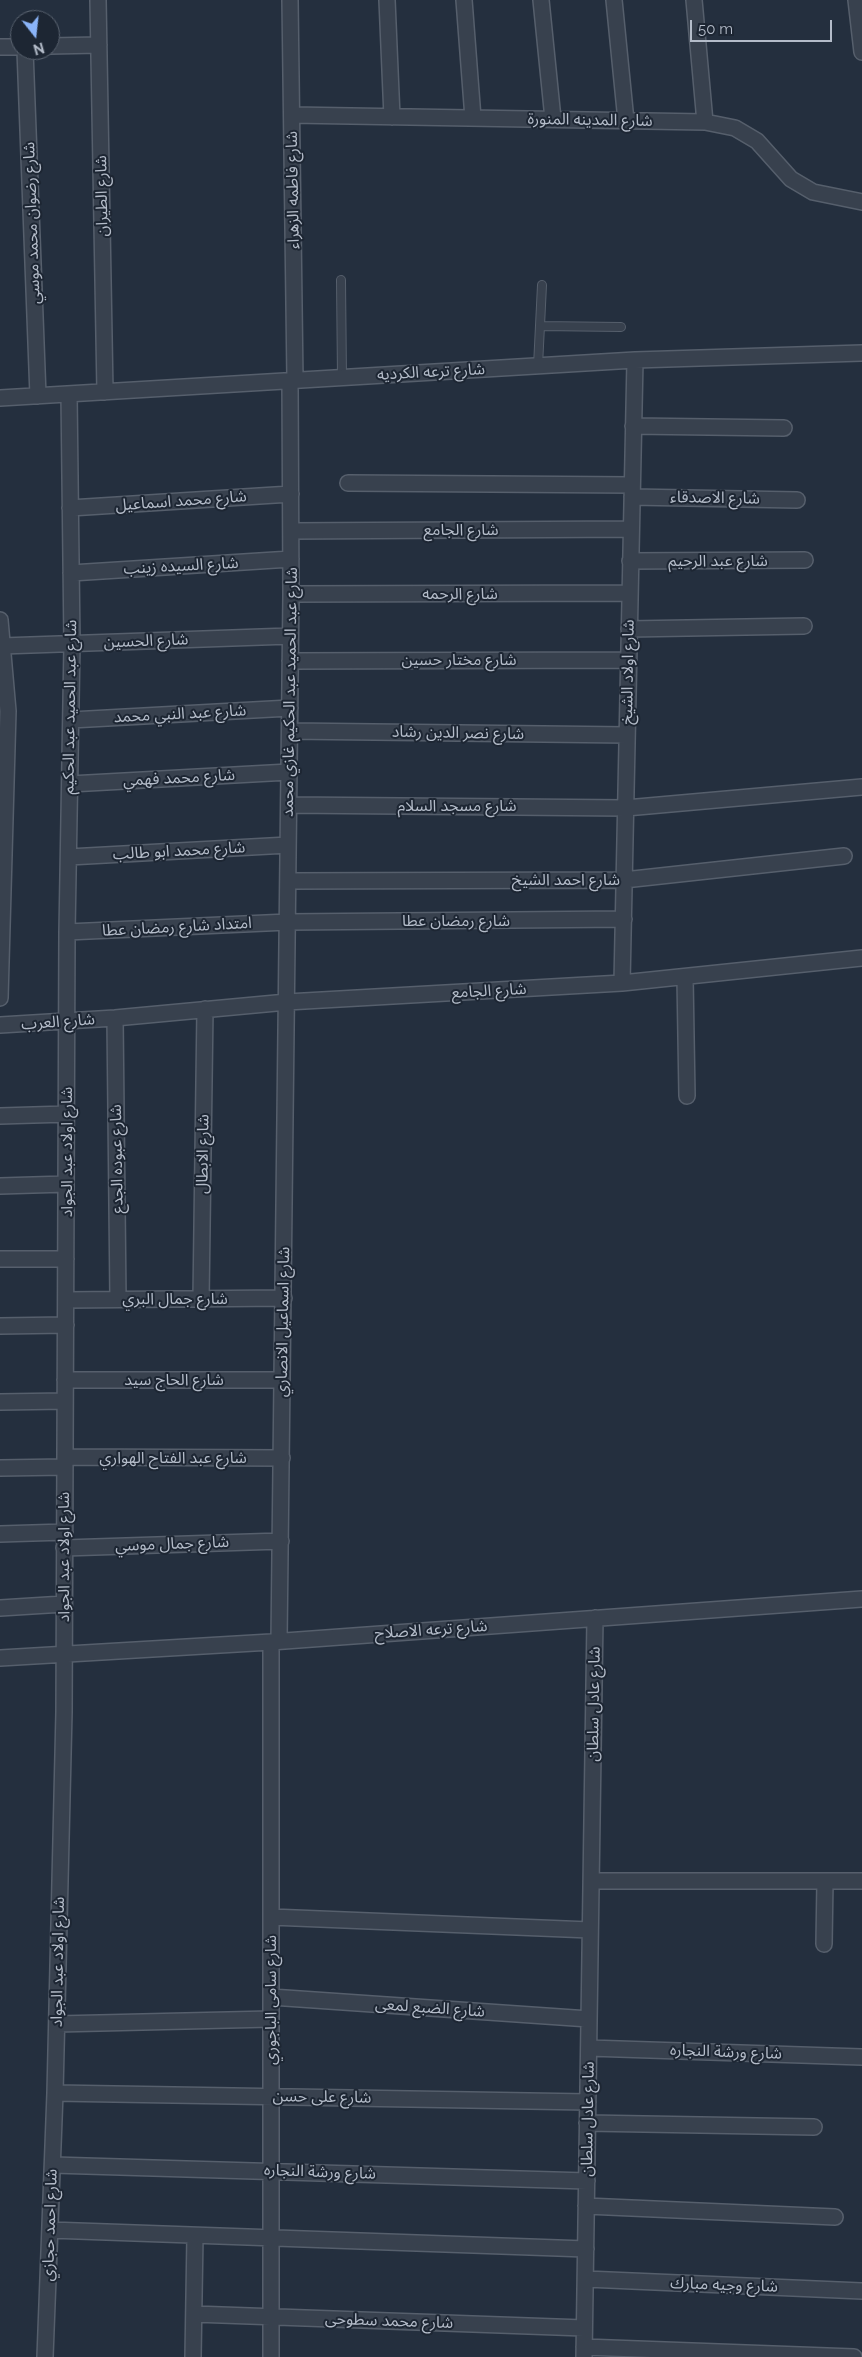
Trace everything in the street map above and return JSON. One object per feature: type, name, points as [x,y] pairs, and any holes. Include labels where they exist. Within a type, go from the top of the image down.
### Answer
[{"type":"street","name":"شارع الطيران","points":[[98,0],[105,392]]},
{"type":"street","name":"شارع فاطمه الزهراء","points":[[290,0],[293,381]]},
{"type":"street","points":[[387,0],[392,116]]},
{"type":"street","points":[[464,0],[472,118]]},
{"type":"street","points":[[541,0],[552,119]]},
{"type":"street","points":[[614,0],[626,120]]},
{"type":"street","points":[[694,0],[706,122]]},
{"type":"street","points":[[856,0],[862,52]]},
{"type":"street","points":[[60,46],[99,45]]},
{"type":"street","name":"شارع رضوان محمد موسي","points":[[25,60],[38,396]]},
{"type":"street","name":"شارع المدينه المنورة","points":[[292,115],[706,122],[735,128],[757,141],[791,179],[813,192],[862,202]]},
{"type":"street","name":"شارع ترعه الكرديه","points":[[0,398],[635,360],[862,353]]},
{"type":"street","name":"شارع اولاد الشيخ","points":[[622,983],[635,360]]},
{"type":"street","name":"شارع عبد الحميد عبد الحكيم غازي محمد","points":[[287,1002],[293,381]]},
{"type":"street","name":"شارع عبد الحميد عبد الحكيم","points":[[68,1021],[67,932],[72,644],[69,394]]},
{"type":"street","points":[[634,426],[784,428]]},
{"type":"street","name":"شارع الاصدقاء","points":[[348,483],[632,491],[797,500]]},
{"type":"street","name":"شارع محمد اسماعيل","points":[[70,508],[292,494]]},
{"type":"street","name":"شارع الجامع","points":[[291,531],[631,529]]},
{"type":"street","name":"شارع السيده زينب","points":[[71,572],[291,559]]},
{"type":"street","name":"شارع عبد الرحيم","points":[[630,561],[805,560]]},
{"type":"street","name":"شارع الرحمه","points":[[291,594],[630,593]]},
{"type":"street","points":[[0,620],[8,711],[0,998]]},
{"type":"street","points":[[629,629],[804,626]]},
{"type":"street","name":"شارع الحسين","points":[[2,646],[290,636]]},
{"type":"street","name":"شارع مختار حسين","points":[[290,660],[629,660]]},
{"type":"street","name":"شارع عبد النبي محمد","points":[[71,720],[290,708]]},
{"type":"street","name":"شارع نصر الدين رشاد","points":[[290,731],[627,735]]},
{"type":"street","name":"شارع محمد فهمي","points":[[70,784],[289,772]]},
{"type":"street","name":"شارع مسجد السلام","points":[[289,805],[626,808],[862,787]]},
{"type":"street","name":"شارع محمد ابو طالب","points":[[69,857],[288,845]]},
{"type":"street","name":"شارع احمد الشيخ","points":[[288,881],[624,880],[844,856]]},
{"type":"street","name":"شارع رمضان عطا","points":[[288,922],[624,919]]},
{"type":"street","name":"امتداد شارع رمضان عطا","points":[[67,932],[288,922]]},
{"type":"street","name":"شارع الجامع","points":[[115,1018],[287,1002],[622,983],[862,958]]},
{"type":"street","points":[[684,977],[688,1096]]},
{"type":"street","name":"شارع اسماعيل الانصاري","points":[[275,1642],[281,1541],[287,1002]]},
{"type":"street","name":"شارع الابطال","points":[[201,1299],[206,1009]]},
{"type":"street","name":"شارع العرب","points":[[0,1025],[115,1018]]},
{"type":"street","name":"شارع عبوده الجدع","points":[[115,1018],[118,1299]]},
{"type":"street","name":"شارع اولاد عبد الجواد","points":[[55,2093],[64,1653],[68,1021]]},
{"type":"street","points":[[0,1116],[66,1114]]},
{"type":"street","points":[[0,1186],[66,1184]]},
{"type":"street","points":[[0,1259],[66,1259]]},
{"type":"street","name":"شارع جمال البري","points":[[66,1300],[284,1298]]},
{"type":"street","points":[[0,1326],[66,1325]]},
{"type":"street","name":"شارع الحاج سيد","points":[[66,1380],[282,1380]]},
{"type":"street","points":[[0,1402],[65,1401]]},
{"type":"street","name":"شارع عبد الفتاح الهواري","points":[[0,1468],[65,1462],[282,1458]]},
{"type":"street","points":[[0,1534],[65,1532]]},
{"type":"street","name":"شارع جمال موسي","points":[[64,1548],[281,1541]]},
{"type":"street","name":"شارع ترعه الاصلاح","points":[[0,1658],[275,1642],[862,1599]]},
{"type":"street","points":[[0,1608],[64,1604]]},
{"type":"street","name":"شارع عادل سلطان","points":[[584,2352],[595,1618]]},
{"type":"street","name":"شارع سامى الباجوري","points":[[270,2357],[271,1917],[275,1642]]},
{"type":"street","points":[[591,1881],[862,1881]]},
{"type":"street","points":[[824,1944],[825,1881]]},
{"type":"street","points":[[271,1917],[590,1930]]},
{"type":"street","name":"شارع الضبع لمعى","points":[[271,1997],[589,2019]]},
{"type":"street","points":[[57,2024],[271,2019]]},
{"type":"street","name":"شارع ورشة النجاره","points":[[589,2048],[862,2057]]},
{"type":"street","name":"شارع على حسن","points":[[55,2093],[588,2102]]},
{"type":"street","name":"شارع احمد حجازي","points":[[44,2357],[55,2093]]},
{"type":"street","points":[[588,2123],[814,2127]]},
{"type":"street","name":"شارع ورشة النجاره","points":[[53,2165],[271,2170],[586,2181]]},
{"type":"street","points":[[586,2206],[835,2217]]},
{"type":"street","points":[[50,2230],[586,2249]]},
{"type":"street","points":[[193,2357],[195,2236]]},
{"type":"street","name":"شارع وجيه مبارك","points":[[586,2279],[862,2291]]},
{"type":"street","name":"شارع محمد سطوحى","points":[[194,2314],[584,2328]]},
{"type":"street","points":[[584,2352],[854,2357]]},
{"type":"lane","points":[[341,280],[342,378]]},
{"type":"lane","points":[[538,366],[542,284]]},
{"type":"lane","points":[[540,326],[621,327]]}]
